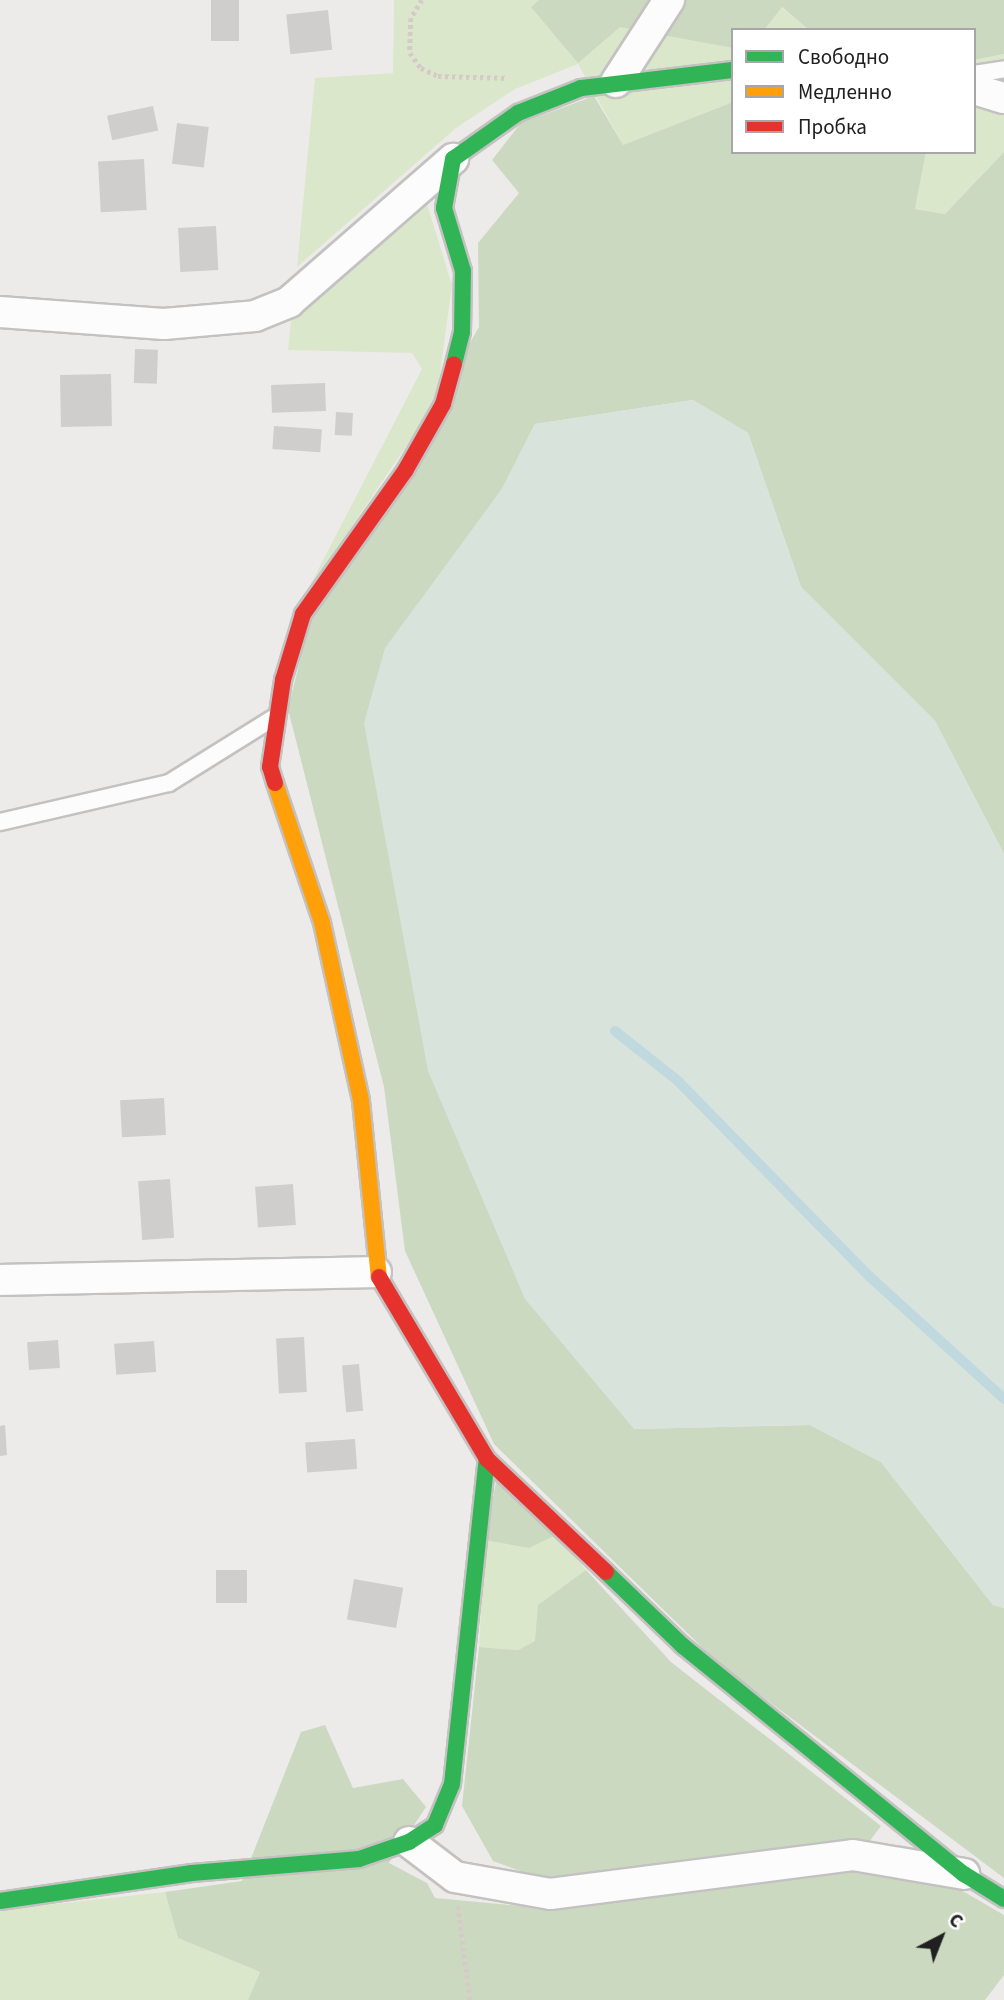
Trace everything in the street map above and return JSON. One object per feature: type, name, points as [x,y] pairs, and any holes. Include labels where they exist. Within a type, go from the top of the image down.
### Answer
[{"type":"street","points":[[616,82],[669,0]]},
{"type":"street","points":[[0,312],[164,324],[255,316],[289,302],[453,159],[518,113],[581,88],[731,70]]},
{"type":"street","points":[[976,90],[1004,98]]},
{"type":"street","points":[[453,159],[444,208],[463,271],[462,332],[443,404],[405,471],[303,614],[278,716],[270,767],[322,923],[361,1101],[376,1272],[487,1459],[683,1646],[964,1874],[1004,1899]]},
{"type":"street","points":[[0,1280],[376,1272]]},
{"type":"street","points":[[0,1901],[192,1873],[359,1859],[409,1842],[435,1825],[452,1784],[487,1459]]},
{"type":"street","points":[[409,1842],[455,1877],[550,1894],[853,1855],[964,1874]]},
{"type":"lane","points":[[976,74],[1004,68]]},
{"type":"lane","points":[[0,822],[169,783],[278,716]]},
{"type":"path","points":[[422,0],[411,18],[410,53],[421,68],[438,76],[524,79]]},
{"type":"path","points":[[455,1877],[470,2000]]},
{"type":"green space","points":[[394,0],[539,0],[531,7],[731,48],[731,103],[623,145],[578,64],[515,89],[456,128],[297,267],[315,78],[393,73]]},
{"type":"green space","points":[[539,0],[1004,0],[1004,54],[976,60],[976,28],[807,28],[782,7],[766,28],[731,28],[731,48],[620,27],[578,63],[531,7]]},
{"type":"green space","points":[[781,7],[807,28],[765,28]]},
{"type":"green space","points":[[1004,54],[1004,152],[945,214],[915,209],[926,154],[976,154],[976,60]]},
{"type":"green space","points":[[594,96],[623,145],[731,103],[731,154],[926,154],[915,209],[945,214],[1004,152],[1004,854],[935,721],[801,587],[748,433],[693,400],[535,424],[502,489],[386,648],[634,1429],[810,1425],[881,1462],[993,1605],[1004,1608],[1004,1878],[719,1664],[494,1444],[405,1251],[384,1087],[288,709],[310,620],[479,327],[478,243],[519,193],[492,160],[521,123]]},
{"type":"green space","points":[[416,200],[427,204],[452,285],[436,402],[304,597],[422,369],[412,353],[288,350],[292,310]]},
{"type":"green space","points":[[496,1482],[556,1535],[529,1548],[485,1540]]},
{"type":"green space","points":[[556,1535],[586,1570],[535,1641],[518,1650],[479,1647],[485,1540]]},
{"type":"green space","points":[[586,1570],[671,1662],[881,1826],[866,1846],[558,1885],[493,1861],[462,1806],[479,1647],[518,1650],[535,1641],[538,1605]]},
{"type":"green space","points":[[325,1725],[353,1788],[403,1779],[426,1807],[389,1863],[427,1883],[435,1898],[555,1909],[850,1867],[954,1886],[1004,1915],[1004,1975],[985,2000],[248,2000],[260,1972],[178,1938],[165,1892],[242,1881],[301,1732]]},
{"type":"green space","points":[[165,1892],[178,1938],[260,1972],[248,2000],[0,2000],[0,1910]]},
{"type":"shaded area","points":[[693,400],[748,433],[801,587],[935,721],[1004,854],[1004,1608],[993,1605],[881,1462],[810,1425],[634,1429],[525,1299],[428,1071],[364,723],[385,648],[502,489],[535,424]]},
{"type":"building","points":[[211,0],[239,0],[239,41],[211,41]]},
{"type":"building","points":[[328,10],[332,50],[290,54],[286,14]]},
{"type":"building","points":[[153,106],[158,130],[112,140],[107,116]]},
{"type":"building","points":[[177,123],[209,127],[204,168],[172,164]]},
{"type":"building","points":[[144,159],[147,210],[101,212],[98,161]]},
{"type":"building","points":[[216,226],[218,270],[180,272],[178,228]]},
{"type":"building","points":[[135,349],[158,350],[157,384],[134,383]]},
{"type":"building","points":[[111,374],[112,426],[61,427],[60,375]]},
{"type":"building","points":[[325,383],[326,411],[272,413],[271,385]]},
{"type":"building","points":[[336,412],[353,413],[352,436],[335,435]]},
{"type":"building","points":[[274,426],[322,429],[320,452],[272,449]]},
{"type":"building","points":[[164,1098],[166,1135],[122,1137],[120,1100]]},
{"type":"building","points":[[170,1179],[174,1238],[142,1240],[138,1181]]},
{"type":"building","points":[[293,1184],[296,1225],[258,1228],[255,1187]]},
{"type":"building","points":[[304,1337],[307,1392],[279,1393],[276,1338]]},
{"type":"building","points":[[58,1340],[60,1368],[29,1370],[27,1342]]},
{"type":"building","points":[[154,1341],[156,1372],[116,1375],[114,1344]]},
{"type":"building","points":[[359,1364],[363,1411],[346,1412],[342,1365]]},
{"type":"building","points":[[5,1425],[7,1455],[0,1456],[0,1426]]},
{"type":"building","points":[[355,1439],[357,1469],[307,1472],[305,1442]]},
{"type":"building","points":[[216,1570],[247,1570],[247,1603],[216,1603]]},
{"type":"building","points":[[354,1579],[403,1588],[396,1628],[347,1619]]},
{"type":"waterway","points":[[615,1031],[678,1081],[869,1276],[1004,1399]]},
{"type":"traffic: fast","points":[[454,364],[462,332],[463,271],[444,208],[453,159],[518,113],[581,88],[731,70]]},
{"type":"traffic: fast","points":[[0,1901],[192,1873],[359,1859],[409,1842],[435,1825],[452,1784],[487,1459]]},
{"type":"traffic: fast","points":[[606,1572],[683,1646],[964,1874],[1004,1899]]},
{"type":"traffic: slow","points":[[275,783],[322,923],[361,1101],[379,1277]]},
{"type":"traffic: jam","points":[[275,783],[270,767],[283,680],[303,614],[405,471],[443,404],[454,364]]},
{"type":"traffic: jam","points":[[379,1277],[487,1459],[606,1572]]}]
